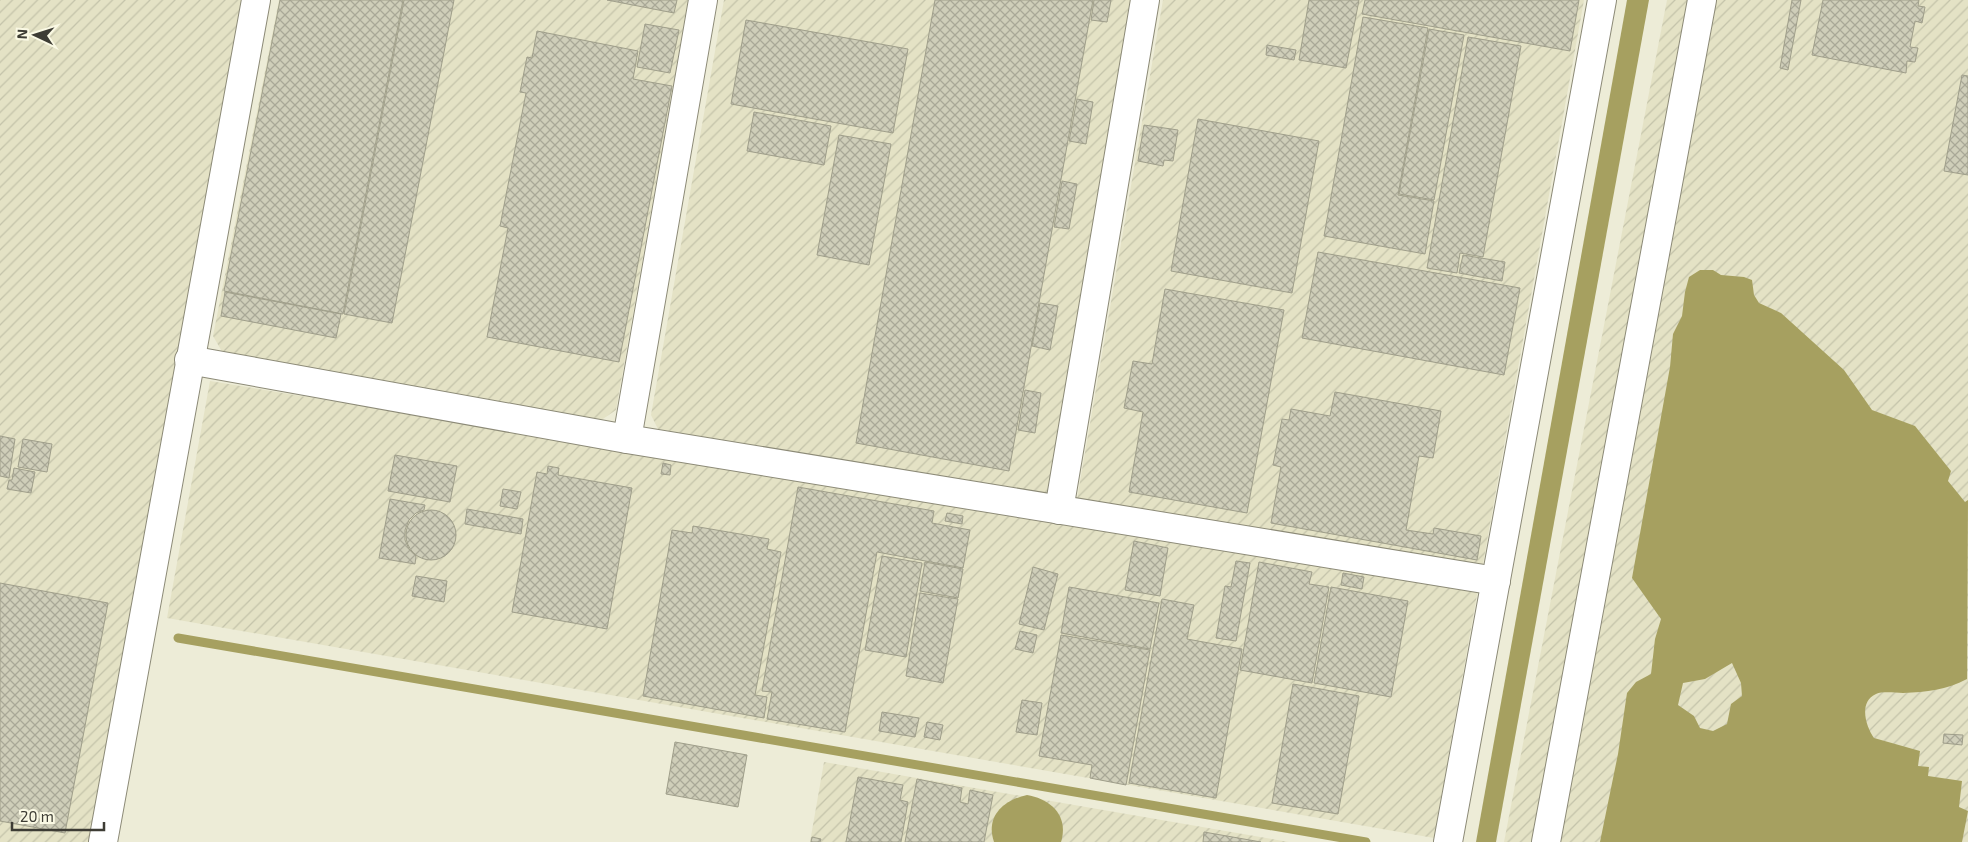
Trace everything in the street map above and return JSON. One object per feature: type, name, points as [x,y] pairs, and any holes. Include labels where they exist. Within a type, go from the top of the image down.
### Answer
[{"type":"street","points":[[102,842],[256,0]]},
{"type":"street","points":[[627,439],[703,0]]},
{"type":"street","points":[[1059,510],[1145,0]]},
{"type":"street","points":[[1448,842],[1602,0]]},
{"type":"street","points":[[1546,842],[1702,0]]},
{"type":"street","points":[[189,360],[627,439],[1496,581]]},
{"type":"shaded area","points":[[0,0],[243,0],[89,842],[0,842]]},
{"type":"shaded area","points":[[279,0],[688,0],[616,410],[597,423],[224,355],[213,336]]},
{"type":"shaded area","points":[[724,0],[1133,0],[1047,495],[658,429],[651,415]]},
{"type":"shaded area","points":[[1163,0],[1584,0],[1482,569],[1077,499]]},
{"type":"shaded area","points":[[1627,0],[1649,0],[1496,842],[1476,842]]},
{"type":"shaded area","points":[[1667,0],[1968,0],[1968,842],[1504,842]]},
{"type":"shaded area","points":[[1700,270],[1713,270],[1721,275],[1744,277],[1752,280],[1754,295],[1759,303],[1781,313],[1844,370],[1872,410],[1915,426],[1951,471],[1948,481],[1965,502],[1968,500],[1967,679],[1952,686],[1928,691],[1879,693],[1870,698],[1865,709],[1868,728],[1874,738],[1920,751],[1918,766],[1929,767],[1928,776],[1962,781],[1959,807],[1968,811],[1962,842],[1600,842],[1618,754],[1627,693],[1636,682],[1651,674],[1655,639],[1661,619],[1632,578],[1670,367],[1673,334],[1682,316],[1689,277]],"holes":[[[1732,663],[1741,683],[1742,696],[1731,704],[1727,724],[1713,731],[1700,728],[1694,716],[1678,705],[1683,683],[1705,679]]]},
{"type":"shaded area","points":[[210,381],[1478,589],[1434,838],[167,618]]},
{"type":"shaded area","points":[[824,762],[1289,842],[810,842]]},
{"type":"shaded area","points":[[1027,795],[1044,800],[1056,810],[1062,824],[1061,842],[994,842],[992,824],[994,817],[1004,805]]},
{"type":"building","points":[[280,0],[403,0],[343,314],[224,291]]},
{"type":"building","points":[[404,0],[454,0],[392,323],[344,314]]},
{"type":"building","points":[[607,0],[677,0],[674,13]]},
{"type":"building","points":[[935,0],[1093,0],[1009,471],[856,443]]},
{"type":"building","points":[[1094,0],[1111,0],[1107,22],[1091,20]]},
{"type":"building","points":[[1309,0],[1359,0],[1346,68],[1299,60]]},
{"type":"building","points":[[1365,0],[1579,0],[1570,51],[1362,14]]},
{"type":"building","points":[[1792,0],[1801,0],[1788,70],[1780,68]]},
{"type":"building","points":[[1823,0],[1919,0],[1918,6],[1925,7],[1922,23],[1915,21],[1910,47],[1918,48],[1915,62],[1907,61],[1906,73],[1812,55]]},
{"type":"building","points":[[1363,17],[1428,28],[1398,195],[1434,201],[1425,254],[1324,236]]},
{"type":"building","points":[[746,20],[908,49],[893,133],[731,104]]},
{"type":"building","points":[[645,24],[679,30],[670,73],[637,67]]},
{"type":"building","points":[[1429,29],[1464,35],[1434,200],[1399,194]]},
{"type":"building","points":[[537,31],[638,51],[633,79],[672,86],[619,362],[487,337],[508,228],[500,226],[526,93],[520,92],[527,57],[532,58]]},
{"type":"building","points":[[1468,37],[1521,46],[1483,257],[1460,253],[1457,273],[1427,268]]},
{"type":"building","points":[[1267,45],[1296,50],[1294,60],[1266,55]]},
{"type":"building","points":[[1962,75],[1968,76],[1968,175],[1944,171]]},
{"type":"building","points":[[1077,99],[1093,102],[1086,144],[1069,141]]},
{"type":"building","points":[[754,112],[831,126],[824,165],[747,151]]},
{"type":"building","points":[[1198,119],[1319,141],[1292,293],[1171,271]]},
{"type":"building","points":[[1144,125],[1178,130],[1173,161],[1164,160],[1163,166],[1138,161]]},
{"type":"building","points":[[839,135],[891,144],[869,265],[817,255]]},
{"type":"building","points":[[1062,181],[1077,184],[1069,229],[1054,227]]},
{"type":"building","points":[[1318,252],[1520,288],[1504,375],[1302,338]]},
{"type":"building","points":[[1463,255],[1505,262],[1502,281],[1459,273]]},
{"type":"building","points":[[1165,289],[1284,310],[1247,513],[1129,492],[1143,412],[1124,408],[1133,361],[1152,364]]},
{"type":"building","points":[[225,292],[341,314],[336,338],[221,316]]},
{"type":"building","points":[[1040,303],[1058,306],[1050,350],[1032,346]]},
{"type":"building","points":[[1025,390],[1041,393],[1035,433],[1018,430]]},
{"type":"building","points":[[1335,392],[1441,411],[1433,458],[1419,456],[1406,530],[1433,534],[1434,528],[1481,536],[1477,560],[1271,523],[1281,467],[1273,465],[1282,419],[1289,420],[1291,409],[1330,416]]},
{"type":"building","points":[[0,436],[15,439],[9,478],[0,476]]},
{"type":"building","points":[[23,439],[52,444],[47,472],[18,467]]},
{"type":"building","points":[[395,455],[457,466],[450,502],[388,491]]},
{"type":"building","points":[[663,463],[671,465],[670,475],[661,474]]},
{"type":"building","points":[[548,466],[559,468],[558,475],[632,488],[607,629],[512,612],[537,472],[547,474]]},
{"type":"building","points":[[14,468],[35,472],[31,493],[7,489],[9,480],[12,480]]},
{"type":"building","points":[[798,487],[934,511],[932,523],[970,530],[963,568],[877,552],[845,732],[767,719],[772,692],[762,691]]},
{"type":"building","points":[[503,489],[521,492],[517,509],[500,506]]},
{"type":"building","points":[[390,499],[425,505],[424,510],[416,513],[409,520],[405,530],[405,540],[409,549],[416,556],[415,564],[379,558]]},
{"type":"building","points":[[467,509],[523,519],[521,534],[465,524]]},
{"type":"building","points":[[426,510],[436,510],[449,517],[456,530],[456,540],[449,553],[436,560],[426,560],[417,556],[410,549],[406,540],[406,530],[410,521],[417,514]]},
{"type":"building","points":[[947,513],[963,516],[962,524],[945,521]]},
{"type":"building","points":[[693,526],[769,539],[767,549],[781,552],[755,695],[767,697],[764,718],[643,696],[672,530],[692,533]]},
{"type":"building","points":[[1134,541],[1168,548],[1160,596],[1125,590]]},
{"type":"building","points":[[882,556],[922,563],[906,657],[865,650]]},
{"type":"building","points":[[1236,561],[1250,563],[1236,641],[1216,638],[1225,586],[1231,587]]},
{"type":"building","points":[[925,562],[963,569],[958,598],[920,591]]},
{"type":"building","points":[[1259,562],[1312,572],[1309,584],[1329,587],[1312,683],[1240,670]]},
{"type":"building","points":[[1033,567],[1058,574],[1044,630],[1019,624]]},
{"type":"building","points":[[1343,573],[1364,577],[1362,589],[1341,585]]},
{"type":"building","points":[[416,576],[447,581],[444,602],[412,596]]},
{"type":"building","points":[[0,583],[108,603],[65,833],[0,821]]},
{"type":"building","points":[[1069,587],[1159,603],[1150,649],[1061,633]]},
{"type":"building","points":[[1331,587],[1408,601],[1391,697],[1314,683]]},
{"type":"building","points":[[920,593],[958,599],[943,683],[906,676]]},
{"type":"building","points":[[1162,599],[1194,605],[1187,639],[1242,649],[1216,798],[1129,783]]},
{"type":"building","points":[[1020,631],[1037,635],[1033,653],[1015,649]]},
{"type":"building","points":[[1061,635],[1150,650],[1126,785],[1090,778],[1092,765],[1039,756]]},
{"type":"building","points":[[1293,684],[1359,696],[1338,814],[1272,803]]},
{"type":"building","points":[[1022,700],[1042,703],[1037,735],[1016,732]]},
{"type":"building","points":[[882,712],[919,718],[915,737],[879,731]]},
{"type":"building","points":[[927,722],[943,725],[940,740],[924,737]]},
{"type":"building","points":[[1944,734],[1963,735],[1962,745],[1943,743]]},
{"type":"building","points":[[675,742],[747,755],[738,807],[666,794]]},
{"type":"building","points":[[858,777],[903,785],[900,800],[908,802],[901,842],[846,842]]},
{"type":"building","points":[[917,779],[962,788],[960,802],[968,804],[970,790],[993,795],[984,842],[905,842]]},
{"type":"building","points":[[1204,832],[1261,842],[1203,842]]},
{"type":"building","points":[[812,837],[821,839],[820,842],[811,842]]},
{"type":"waterway","points":[[178,638],[1366,842]]}]
